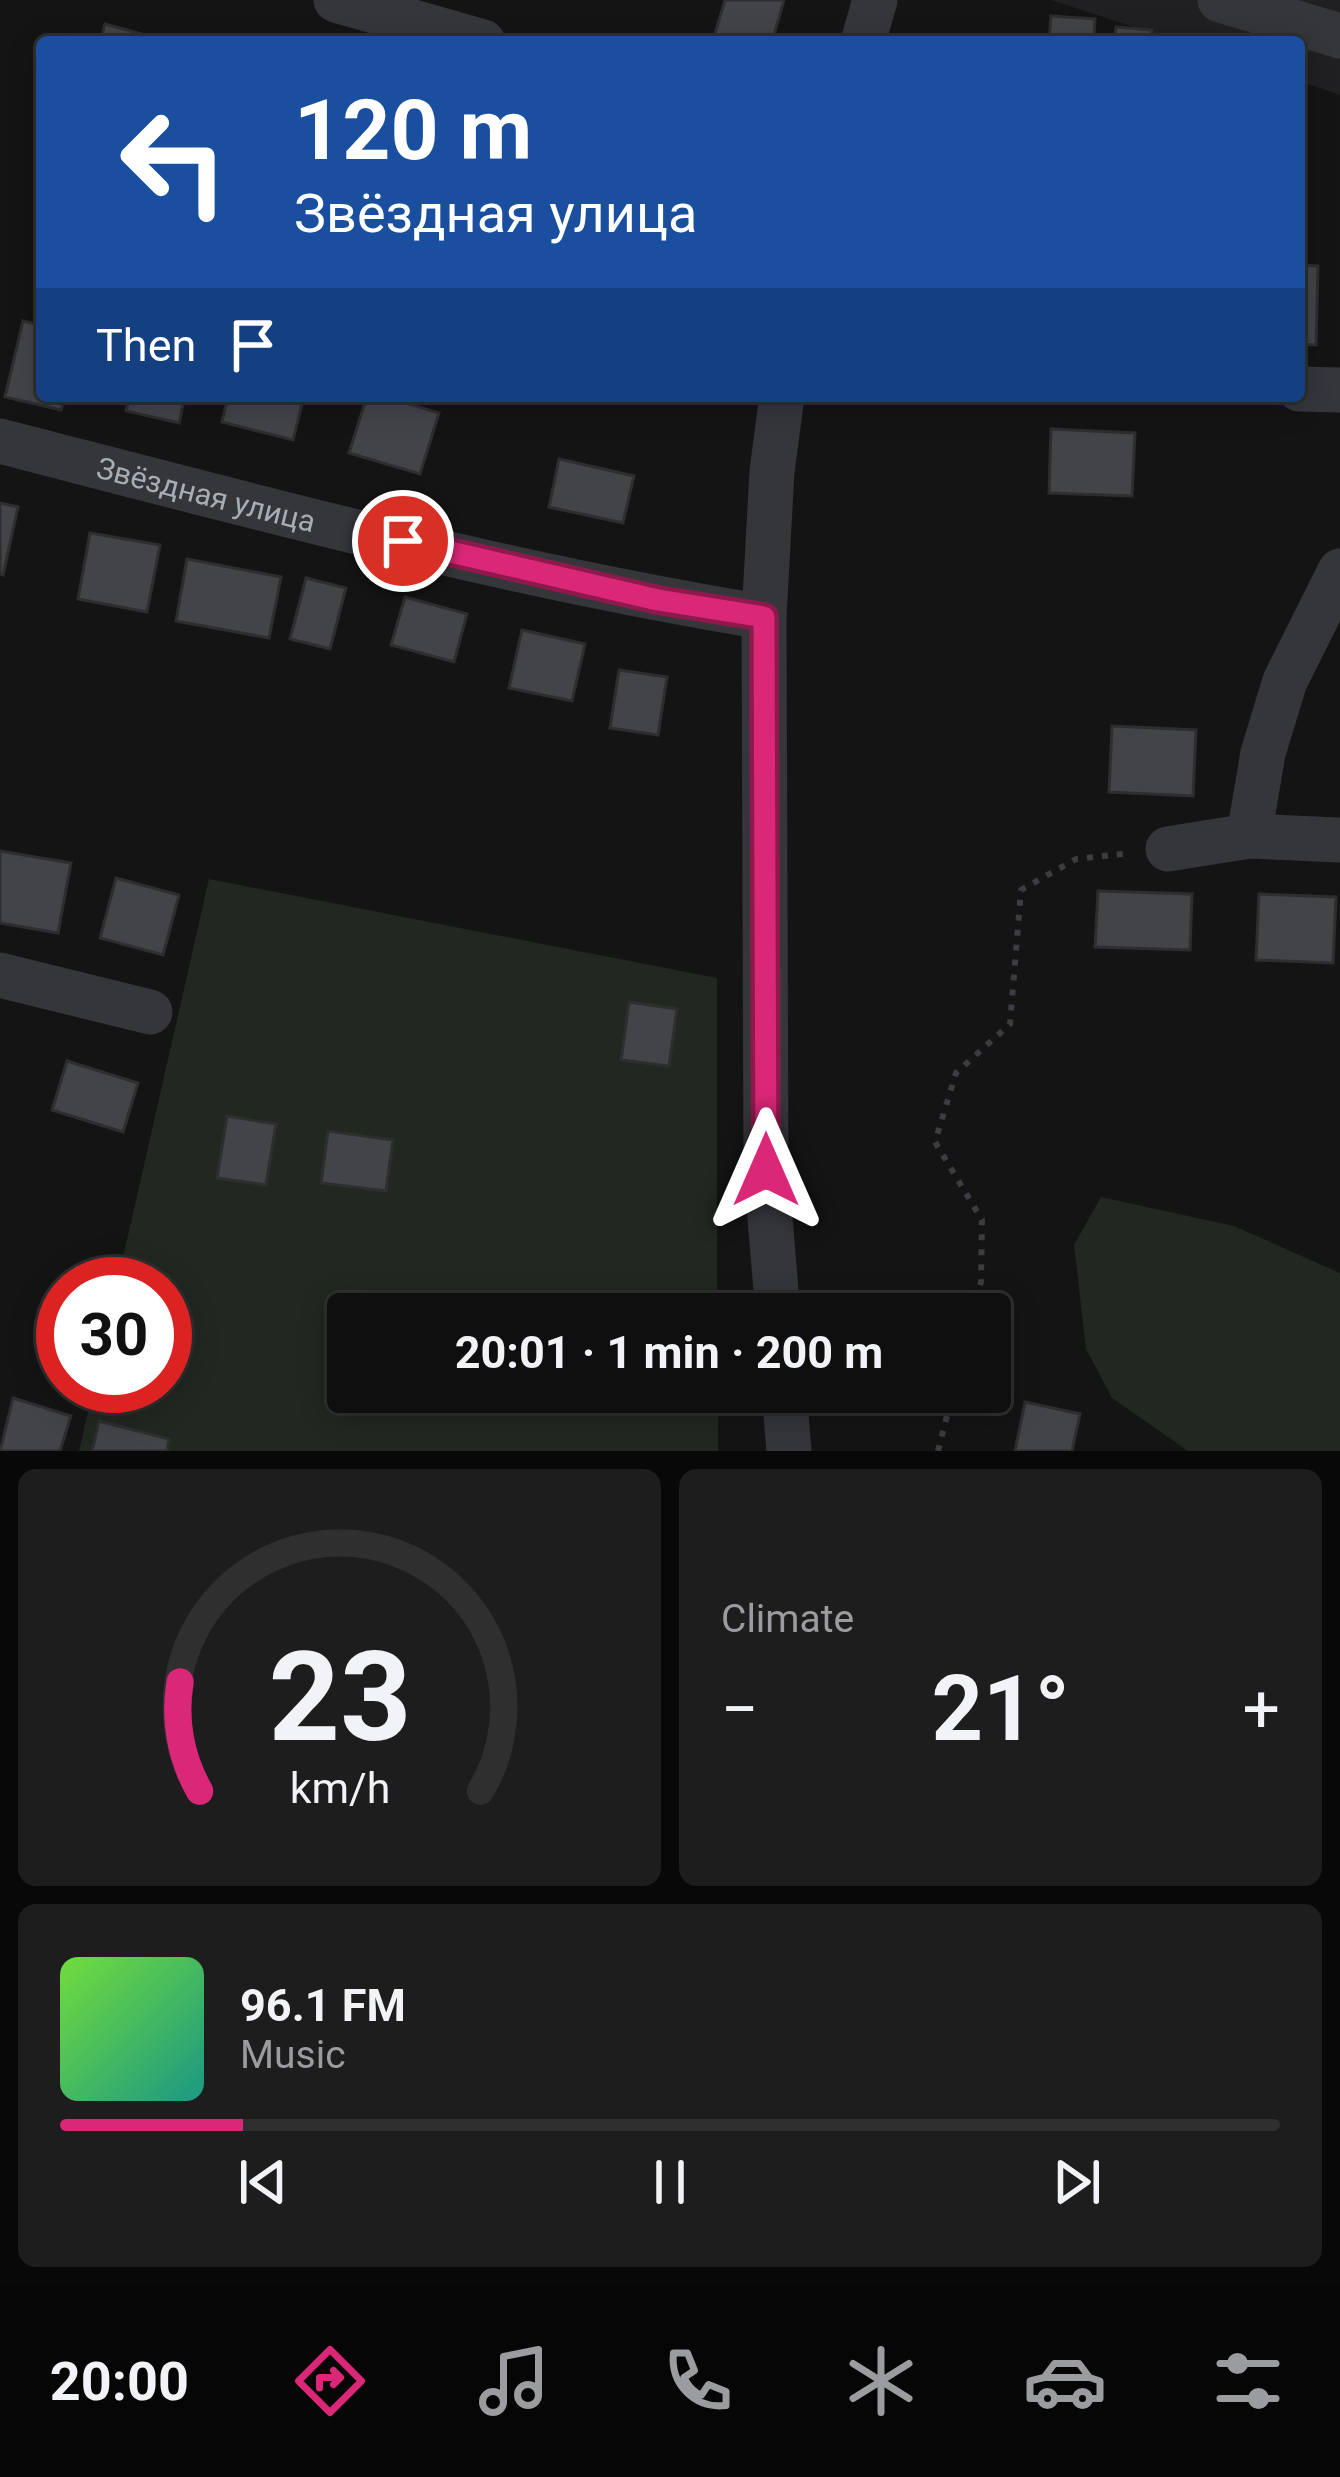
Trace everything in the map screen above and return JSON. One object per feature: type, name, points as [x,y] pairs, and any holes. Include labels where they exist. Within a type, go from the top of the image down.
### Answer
[{"type":"street","points":[[865,36],[875,0]]},
{"type":"street","points":[[1220,0],[1340,36]]},
{"type":"street","points":[[349,2],[463,36]]},
{"type":"street","points":[[1305,389],[1340,390]]},
{"type":"street","points":[[776,1293],[766,1170],[764,617],[772,471],[781,402]]},
{"type":"street","name":"Звёздная улица","points":[[0,441],[636,595],[764,617]]},
{"type":"street","points":[[1249,836],[1263,753],[1285,681],[1340,571]]},
{"type":"street","points":[[1168,849],[1249,836],[1340,840]]},
{"type":"street","points":[[0,975],[150,1012]]},
{"type":"street","points":[[786,1413],[789,1451]]},
{"type":"path","points":[[978,1293],[982,1220],[934,1142],[956,1072],[1010,1024],[1021,890],[1076,859],[1168,849]]},
{"type":"path","points":[[938,1451],[947,1413]]},
{"type":"shaded area","points":[[1051,0],[1340,0],[1340,95],[1305,83],[1305,36],[1162,36]]},
{"type":"shaded area","points":[[209,879],[717,978],[717,1293],[327,1293],[327,1413],[718,1413],[718,1451],[79,1451],[88,1413],[192,1413],[192,1257],[123,1257]]},
{"type":"shaded area","points":[[1101,1197],[1234,1226],[1340,1273],[1340,1451],[1188,1451],[1112,1398],[1086,1349],[1074,1245]]},
{"type":"building","points":[[725,0],[784,0],[774,36],[714,36]]},
{"type":"building","points":[[1051,16],[1095,19],[1094,36],[1049,36]]},
{"type":"building","points":[[105,24],[149,36],[102,36]]},
{"type":"building","points":[[1116,27],[1152,30],[1152,36],[1115,36]]},
{"type":"building","points":[[1305,265],[1318,266],[1316,345],[1305,344]]},
{"type":"building","points":[[23,321],[36,324],[36,402],[63,402],[61,410],[5,397]]},
{"type":"building","points":[[128,402],[184,402],[179,423],[126,411]]},
{"type":"building","points":[[227,402],[302,402],[293,440],[222,422]]},
{"type":"building","points":[[365,402],[403,402],[439,413],[420,474],[349,453]]},
{"type":"building","points":[[1051,429],[1135,433],[1132,496],[1049,493]]},
{"type":"building","points":[[559,459],[634,476],[623,523],[549,507]]},
{"type":"building","points":[[0,503],[18,507],[3,575],[0,574]]},
{"type":"building","points":[[90,533],[160,545],[147,612],[78,599]]},
{"type":"building","points":[[187,559],[281,577],[269,638],[176,621]]},
{"type":"building","points":[[306,578],[346,588],[330,649],[290,639]]},
{"type":"building","points":[[405,597],[467,614],[454,662],[391,645]]},
{"type":"building","points":[[522,630],[585,644],[572,701],[509,688]]},
{"type":"building","points":[[619,670],[667,677],[658,735],[610,728]]},
{"type":"building","points":[[1112,726],[1196,730],[1193,796],[1109,792]]},
{"type":"building","points":[[0,851],[71,863],[58,933],[0,923]]},
{"type":"building","points":[[116,878],[179,895],[163,955],[100,938]]},
{"type":"building","points":[[1098,891],[1192,894],[1190,950],[1095,947]]},
{"type":"building","points":[[1259,894],[1336,897],[1333,963],[1256,960]]},
{"type":"building","points":[[629,1002],[677,1009],[669,1066],[621,1060]]},
{"type":"building","points":[[67,1061],[138,1083],[123,1132],[52,1110]]},
{"type":"building","points":[[227,1116],[276,1124],[266,1185],[217,1178]]},
{"type":"building","points":[[328,1131],[393,1140],[386,1191],[321,1183]]},
{"type":"building","points":[[13,1398],[36,1405],[36,1413],[71,1416],[60,1451],[0,1451]]},
{"type":"building","points":[[1025,1402],[1080,1414],[1072,1451],[1015,1451]]},
{"type":"building","points":[[99,1421],[169,1439],[167,1451],[92,1451]]},
{"type":"route","points":[[403,541],[658,600],[764,617],[766,1170]]}]
